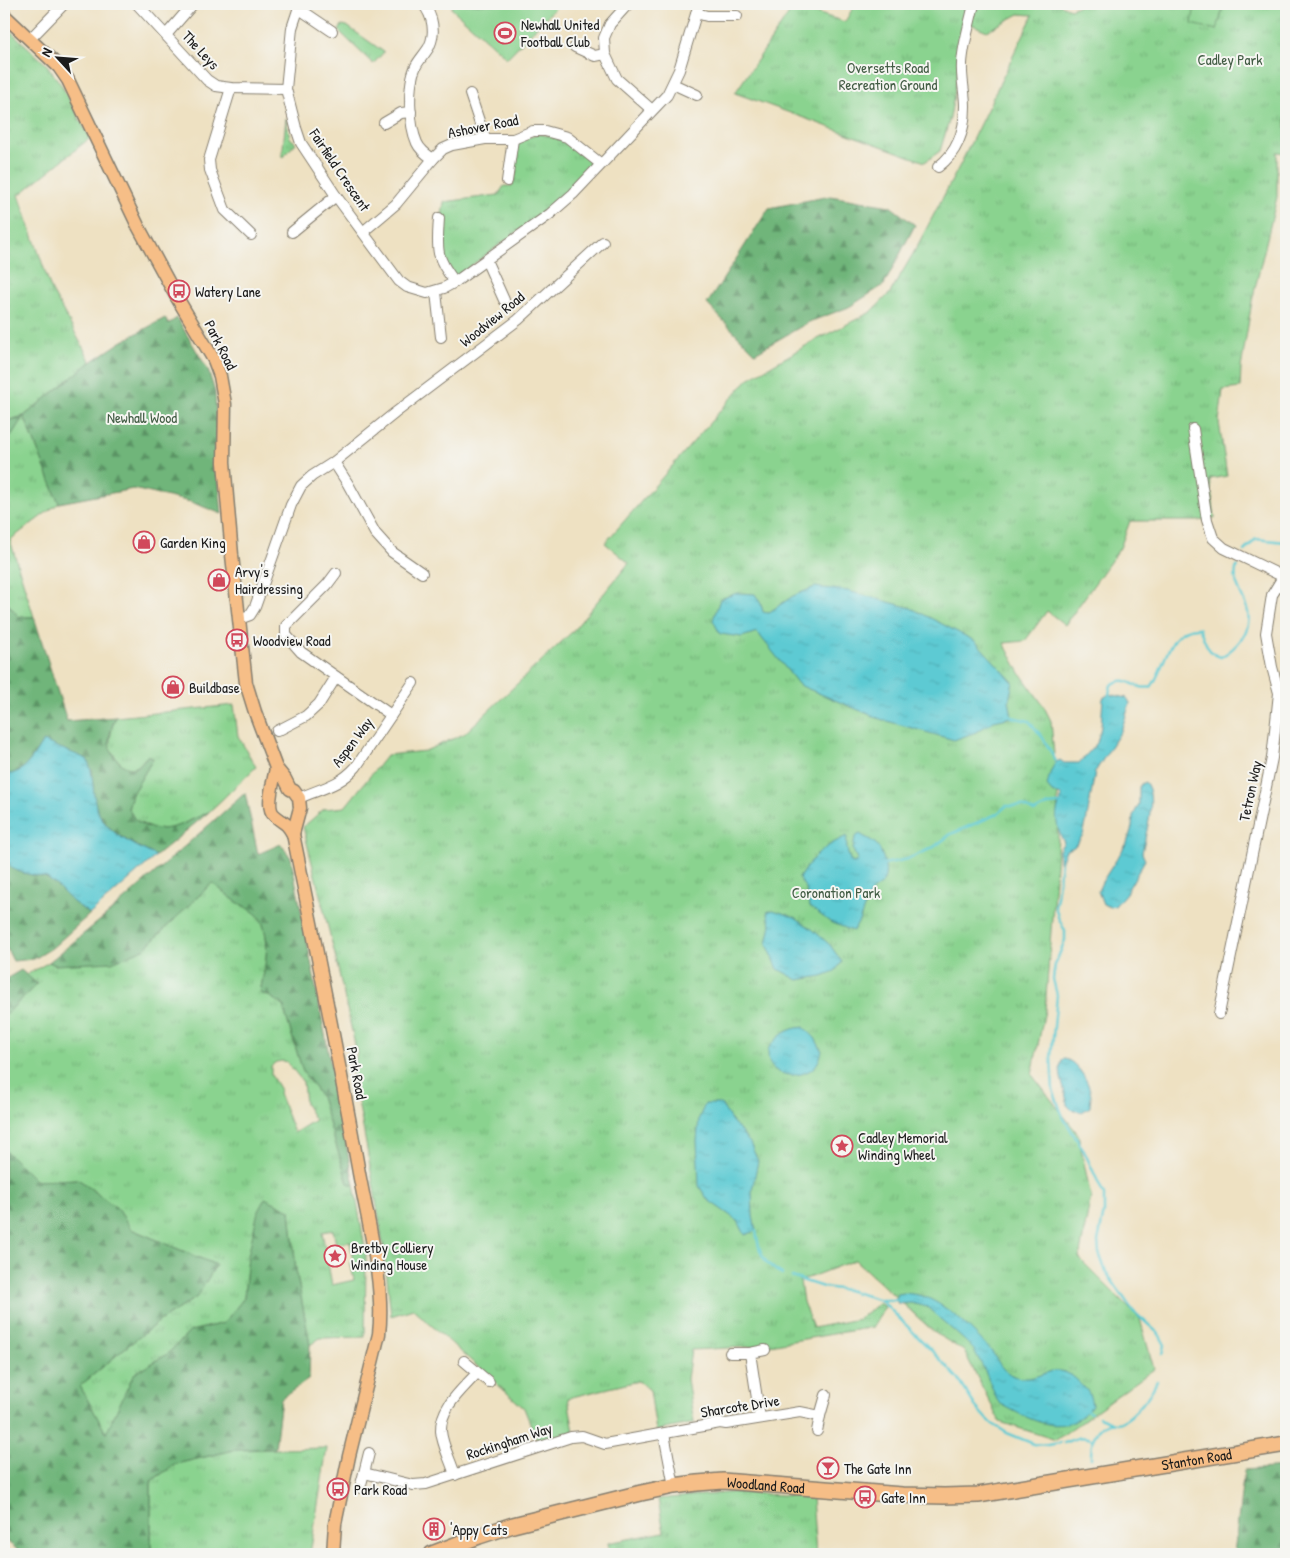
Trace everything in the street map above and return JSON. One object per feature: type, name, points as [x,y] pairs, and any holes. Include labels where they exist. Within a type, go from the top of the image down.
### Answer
[{"type":"highway","name":"Stanton Road","points":[[1106,1474],[1162,1463],[1286,1444]]},
{"type":"highway","name":"Woodland Road","points":[[432,1554],[513,1525],[674,1486],[723,1481],[902,1495],[944,1496],[978,1495],[1106,1474]]},
{"type":"main road","name":"Park Road","points":[[4,15],[59,67],[76,95],[138,226],[214,360],[220,376],[225,404],[224,462],[246,683],[276,768],[290,789],[300,798],[293,834]]},
{"type":"main road","name":"Park Road","points":[[276,768],[269,806],[274,815],[287,824],[293,834],[345,1095],[380,1287],[379,1334],[356,1422],[335,1524],[333,1554]]},
{"type":"main road","points":[[272,795],[280,789],[290,789]]},
{"type":"main road","points":[[279,818],[290,818],[297,813]]},
{"type":"street","points":[[30,39],[64,4]]},
{"type":"street","name":"The Leys","points":[[137,4],[207,80],[216,86],[286,89]]},
{"type":"street","points":[[166,34],[193,4]]},
{"type":"street","points":[[423,4],[428,9],[434,27],[430,46],[416,67],[409,98],[414,135],[425,153],[433,159]]},
{"type":"street","points":[[628,4],[610,24],[604,38],[605,54],[617,78],[652,110]]},
{"type":"street","points":[[938,166],[948,160],[956,148],[962,127],[965,106],[962,64],[974,4]]},
{"type":"street","points":[[299,6],[332,31]]},
{"type":"street","name":"Fairfield Crescent","points":[[299,6],[292,28],[286,89],[290,110],[301,143],[336,196],[364,231],[399,281],[407,287],[418,291],[436,292]]},
{"type":"street","points":[[441,336],[436,292],[455,282],[550,214],[573,194],[667,95],[679,70],[697,8],[706,16],[737,16]]},
{"type":"street","points":[[575,47],[595,56],[605,54]]},
{"type":"street","points":[[673,84],[697,96]]},
{"type":"street","points":[[231,88],[209,160],[210,170],[225,210],[251,236]]},
{"type":"street","points":[[470,94],[485,140]]},
{"type":"street","points":[[384,123],[402,113],[411,112]]},
{"type":"street","name":"Ashover Road","points":[[364,231],[396,204],[443,149],[452,145],[485,140],[513,139],[532,131],[555,132],[567,137],[601,164]]},
{"type":"street","points":[[507,181],[513,139]]},
{"type":"street","points":[[292,232],[336,196]]},
{"type":"street","points":[[439,218],[437,248],[439,258],[455,282]]},
{"type":"street","name":"Woodview Road","points":[[239,619],[250,615],[254,607],[295,495],[302,486],[312,476],[334,462],[518,320],[603,242]]},
{"type":"street","points":[[486,260],[504,300]]},
{"type":"street","points":[[1193,428],[1207,520],[1213,538],[1224,548],[1285,578]]},
{"type":"street","points":[[334,462],[375,533],[392,552],[422,573]]},
{"type":"street","points":[[336,573],[326,587],[286,626],[286,634],[301,652],[391,715]]},
{"type":"street","name":"Tetron Way","points":[[1218,1014],[1272,758],[1279,693],[1266,633],[1272,595],[1285,578]]},
{"type":"street","points":[[277,731],[306,716],[319,704],[336,677]]},
{"type":"street","name":"Aspen Way","points":[[300,798],[339,782],[348,776],[413,683]]},
{"type":"street","points":[[730,1352],[750,1354],[764,1350]]},
{"type":"street","points":[[750,1354],[760,1418]]},
{"type":"street","points":[[464,1361],[488,1382]]},
{"type":"street","points":[[456,1475],[442,1437],[442,1422],[446,1409],[451,1402],[477,1373]]},
{"type":"street","points":[[817,1431],[826,1395]]},
{"type":"street","name":"Sharcote Drive","points":[[664,1434],[800,1412],[820,1416]]},
{"type":"street","points":[[664,1434],[674,1486]]},
{"type":"street","name":"Rockingham Way","points":[[364,1473],[420,1485],[456,1475],[571,1436],[582,1436],[605,1444],[664,1434]]},
{"type":"street","points":[[360,1488],[369,1453]]},
{"type":"green space","name":"Newhall United Football Club","points":[[455,4],[559,4],[507,58],[451,8]]},
{"type":"green space","points":[[855,4],[1059,4],[1070,9],[1083,4],[1286,4],[1286,153],[1277,152],[1277,197],[1252,301],[1241,368],[1240,388],[1223,390],[1219,422],[1227,476],[1210,479],[1215,518],[1198,521],[1130,521],[1120,548],[1065,625],[1047,611],[1025,641],[1004,643],[1020,673],[1043,705],[1051,721],[1058,799],[1058,839],[1045,1010],[1032,1075],[1078,1134],[1091,1197],[1079,1258],[1140,1319],[1154,1369],[1056,1440],[1000,1422],[964,1351],[935,1333],[855,1260],[800,1281],[803,1302],[813,1328],[858,1319],[879,1303],[885,1307],[873,1327],[764,1346],[691,1350],[687,1379],[694,1423],[656,1431],[650,1390],[638,1381],[568,1398],[574,1432],[538,1443],[524,1408],[413,1309],[391,1316],[380,1223],[352,1069],[357,1054],[335,955],[303,827],[324,809],[345,807],[387,755],[425,751],[464,734],[572,632],[629,563],[605,543],[748,379],[814,341],[871,312],[890,293],[961,163],[1033,15],[1019,14],[987,31],[966,22],[950,118],[940,151],[925,162],[735,93],[794,6],[845,22]]},
{"type":"green space","points":[[1195,4],[1224,4],[1217,30],[1192,24]]},
{"type":"green space","points":[[4,25],[47,65],[62,86],[90,138],[19,195],[51,289],[91,362],[24,416],[59,503],[10,540],[34,617],[19,617],[4,599],[4,447],[23,416],[4,422]]},
{"type":"green space","points":[[342,25],[347,26],[384,52],[373,64],[339,31]]},
{"type":"green space","points":[[286,118],[290,138],[296,143],[282,158]]},
{"type":"green space","points":[[540,134],[565,140],[589,159],[591,168],[553,206],[454,278],[444,263],[441,222],[444,202],[498,195],[504,186],[512,186],[517,171],[512,168],[519,140]]},
{"type":"green space","points":[[830,196],[890,206],[915,225],[884,285],[849,307],[809,322],[755,353],[707,304],[769,208]]},
{"type":"green space","name":"Newhall Wood","points":[[165,318],[168,324],[177,318],[208,370],[215,392],[218,474],[222,514],[191,502],[133,489],[59,503],[24,416],[91,362],[121,342]]},
{"type":"green space","points":[[24,416],[4,447],[4,422]]},
{"type":"green space","points":[[4,599],[19,617],[34,617],[67,721],[116,717],[111,730],[109,744],[112,753],[119,762],[132,768],[137,767],[148,755],[153,759],[132,794],[128,808],[136,820],[155,829],[164,829],[182,824],[209,812],[156,856],[129,842],[105,823],[95,805],[92,770],[43,741],[27,764],[17,772],[4,774]]},
{"type":"green space","points":[[234,705],[238,736],[256,767],[209,812],[171,829],[154,829],[136,821],[128,808],[132,794],[153,759],[148,755],[138,766],[131,768],[127,768],[120,762],[109,746],[112,727],[116,717]]},
{"type":"green space","points":[[245,793],[258,854],[281,844],[291,858],[354,1185],[348,1183],[321,1097],[303,1072],[283,1006],[271,997],[260,993],[267,947],[261,920],[252,911],[212,883],[144,949],[112,962],[55,965],[49,962],[109,913]]},
{"type":"green space","points":[[4,859],[13,869],[47,878],[58,886],[73,902],[90,914],[52,948],[34,959],[13,961],[4,943]]},
{"type":"green space","points":[[212,883],[252,911],[261,920],[267,947],[260,993],[271,997],[283,1006],[303,1072],[321,1097],[348,1183],[354,1185],[366,1254],[365,1337],[320,1338],[310,1345],[296,1270],[290,1211],[248,1256],[244,1298],[224,1323],[191,1331],[166,1355],[134,1374],[106,1434],[80,1386],[161,1320],[196,1297],[216,1265],[131,1229],[118,1209],[78,1179],[36,1181],[4,1149],[4,1016],[37,984],[26,975],[49,962],[55,965],[144,949]],"holes":[[[276,1062],[287,1062],[303,1082],[305,1104],[315,1120],[294,1133],[279,1093],[280,1090],[271,1075],[271,1066]],[[333,1230],[336,1244],[350,1242],[353,1260],[350,1261],[354,1280],[332,1285],[322,1232]]]},
{"type":"green space","points":[[21,970],[37,984],[4,1016],[4,980]]},
{"type":"green space","points":[[4,1149],[36,1181],[78,1179],[118,1209],[131,1229],[216,1265],[197,1297],[161,1320],[80,1386],[106,1433],[134,1374],[166,1355],[191,1331],[224,1323],[244,1298],[248,1256],[258,1211],[265,1198],[290,1210],[296,1270],[310,1345],[309,1379],[281,1399],[275,1448],[234,1450],[176,1464],[151,1481],[151,1554],[23,1554],[4,1539]]},
{"type":"green space","points":[[327,1448],[310,1554],[151,1554],[151,1481],[176,1464],[234,1450]]},
{"type":"green space","points":[[1286,1467],[1286,1554],[1234,1554],[1244,1470]]},
{"type":"green space","points":[[737,1492],[812,1497],[816,1554],[610,1554],[608,1543],[664,1532],[658,1499]]},
{"type":"water","points":[[815,587],[848,591],[911,608],[975,641],[1013,682],[1009,700],[1012,717],[994,721],[976,732],[954,740],[880,719],[799,685],[757,632],[742,637],[720,634],[713,620],[720,599],[737,593],[755,594],[763,612],[768,613],[793,596]]},
{"type":"water","points":[[1109,694],[1127,698],[1130,703],[1121,731],[1095,772],[1083,835],[1074,847],[1066,850],[1061,863],[1059,862],[1059,850],[1064,842],[1058,827],[1057,809],[1061,795],[1052,792],[1047,786],[1050,775],[1052,768],[1057,762],[1060,760],[1064,763],[1079,763],[1097,743],[1101,727],[1103,698]]},
{"type":"water","points":[[43,741],[87,759],[92,775],[95,801],[103,821],[118,835],[156,856],[90,914],[73,902],[47,878],[13,869],[4,859],[4,774],[17,772],[27,764]]},
{"type":"water","points":[[1145,782],[1149,789],[1151,806],[1142,853],[1145,860],[1126,893],[1115,906],[1110,907],[1103,904],[1098,891],[1127,843],[1133,816],[1139,804],[1139,787]]},
{"type":"water","points":[[860,834],[879,848],[884,862],[885,878],[870,894],[853,931],[830,922],[809,906],[806,889],[799,878],[819,853],[847,836],[847,850],[850,860],[852,863],[858,861],[853,850],[855,837]]},
{"type":"water","points":[[773,910],[795,917],[830,945],[842,962],[835,971],[822,976],[798,980],[778,969],[767,944],[771,924],[767,912]]},
{"type":"water","points":[[804,1027],[815,1038],[822,1051],[818,1062],[814,1067],[802,1074],[787,1075],[780,1073],[769,1062],[768,1049],[783,1034],[793,1029]]},
{"type":"water","points":[[1063,1059],[1072,1062],[1076,1066],[1089,1086],[1091,1094],[1090,1107],[1082,1112],[1072,1110],[1067,1105],[1060,1070]]},
{"type":"water","points":[[705,1104],[721,1104],[731,1120],[750,1143],[758,1161],[752,1190],[753,1216],[756,1231],[745,1235],[738,1221],[708,1200],[699,1186],[697,1141],[699,1118]]},
{"type":"water","points":[[904,1293],[927,1298],[955,1315],[994,1354],[1003,1369],[1010,1374],[1020,1378],[1029,1378],[1053,1371],[1061,1371],[1070,1375],[1085,1388],[1092,1405],[1082,1416],[1060,1425],[1037,1421],[1001,1404],[997,1400],[974,1350],[927,1307],[911,1303],[898,1304],[896,1299],[898,1294]]},
{"type":"waterway","points":[[1244,551],[1256,539],[1286,542]]},
{"type":"waterway","points":[[1109,694],[1111,685],[1117,682],[1127,681],[1139,687],[1151,687],[1174,641],[1188,629],[1199,628],[1207,646],[1216,655],[1221,657],[1232,649],[1242,639],[1249,619],[1237,584],[1237,566]]},
{"type":"waterway","points":[[1012,717],[1029,721],[1043,738],[1056,761]]},
{"type":"waterway","points":[[884,864],[908,859],[934,847],[951,834],[997,814],[1006,806],[1023,806],[1034,812],[1048,805],[1059,804]]},
{"type":"waterway","points":[[1061,863],[1055,906],[1065,931],[1065,940],[1055,965],[1053,979],[1057,995],[1051,1058],[1053,1090],[1063,1117],[1084,1151],[1104,1195],[1104,1212],[1098,1241],[1099,1253],[1106,1272],[1133,1311],[1159,1334],[1165,1345],[1163,1354]]},
{"type":"waterway","points":[[756,1231],[760,1251],[766,1261],[782,1274]]},
{"type":"waterway","points":[[792,1277],[823,1287],[847,1290],[881,1300],[959,1380],[975,1406],[988,1421],[1007,1433],[1034,1444],[1048,1445],[1060,1443]]},
{"type":"waterway","points":[[881,1300],[896,1300]]},
{"type":"waterway","points":[[1091,1458],[1092,1442],[1099,1429],[1109,1423],[1120,1423],[1132,1415],[1147,1398],[1157,1381]]},
{"type":"waterway","points":[[1087,1411],[1091,1413]]},
{"type":"waterway","points":[[1099,1417],[1112,1422]]},
{"type":"waterway","points":[[1064,1443],[1082,1437],[1093,1440]]},
{"type":"place","name":"Newhall United Football Club","points":[[505,33]]},
{"type":"place","name":"Watery Lane","points":[[179,291]]},
{"type":"place","name":"Garden King","points":[[144,542]]},
{"type":"place","name":"Arvy's Hairdressing","points":[[219,580]]},
{"type":"place","name":"Woodview Road","points":[[237,640]]},
{"type":"place","name":"Buildbase","points":[[173,687]]},
{"type":"place","name":"Cadley Memorial Winding Wheel","points":[[842,1146]]},
{"type":"place","name":"Bretby Colliery Winding House","points":[[335,1256]]},
{"type":"place","name":"The Gate Inn","points":[[828,1468]]},
{"type":"place","name":"Park Road","points":[[338,1489]]},
{"type":"place","name":"Gate Inn","points":[[865,1497]]},
{"type":"place","name":"'Appy Cats","points":[[434,1529]]},
{"type":"park label","name":"Cadley Park","points":[[1230,59]]},
{"type":"park label","name":"Oversetts Road Recreation Ground","points":[[888,76]]},
{"type":"park label","name":"Coronation Park","points":[[836,892]]}]
